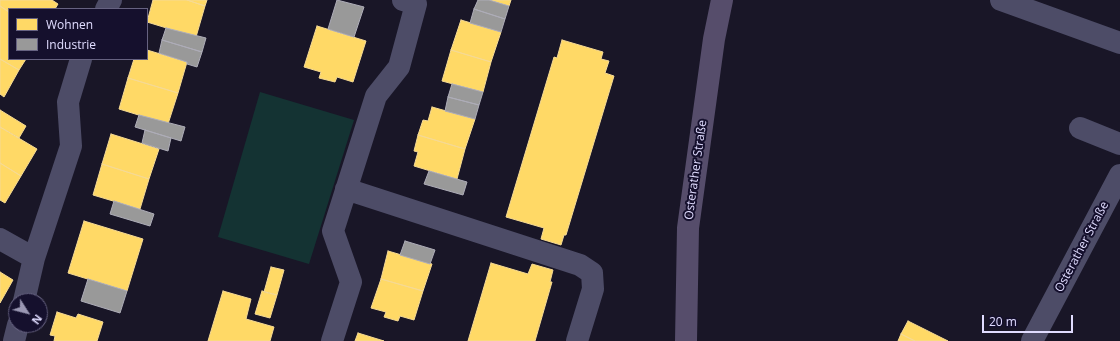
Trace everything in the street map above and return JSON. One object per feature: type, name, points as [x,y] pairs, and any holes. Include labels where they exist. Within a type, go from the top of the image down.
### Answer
[{"type":"main road","name":"Osterather Straße","points":[[686,341],[688,228],[714,39],[722,0]]},
{"type":"street","points":[[332,341],[351,282],[334,231],[376,96],[399,67],[416,4],[403,0]]},
{"type":"street","points":[[1001,0],[1120,43]]},
{"type":"street","points":[[26,293],[34,258],[71,146],[68,102],[81,60]]},
{"type":"street","points":[[1080,128],[1120,144]]},
{"type":"street","name":"Osterather Straße","points":[[1032,341],[1120,175]]},
{"type":"street","points":[[346,189],[580,264],[592,273],[593,289],[577,341]]},
{"type":"street","points":[[0,238],[34,258]]},
{"type":"green space","points":[[260,92],[354,120],[309,264],[218,237]]},
{"type":"building: Wohnen","points":[[0,0],[52,0],[58,4],[56,8],[8,8],[8,11],[0,6]]},
{"type":"building: Wohnen","points":[[153,0],[187,0],[205,6],[196,37],[148,22]]},
{"type":"building: Wohnen","points":[[187,0],[207,0],[205,6]]},
{"type":"building: Wohnen","points":[[489,0],[511,0],[509,6]]},
{"type":"building: Wohnen","points":[[0,6],[8,11],[8,60],[25,60],[19,70],[0,59]]},
{"type":"building: Wohnen","points":[[461,20],[501,32],[491,62],[451,50]]},
{"type":"building: Wohnen","points":[[317,26],[366,41],[353,82],[337,77],[335,82],[319,78],[321,72],[304,67]]},
{"type":"building: Wohnen","points":[[562,40],[603,52],[601,59],[609,61],[605,73],[614,76],[566,235],[564,235],[561,245],[541,239],[544,228],[506,217],[554,57],[557,58]]},
{"type":"building: Wohnen","points":[[148,50],[187,62],[178,93],[128,78],[134,60],[148,60]]},
{"type":"building: Wohnen","points":[[451,50],[491,62],[483,92],[442,81]]},
{"type":"building: Wohnen","points":[[0,59],[19,70],[4,97],[0,94]]},
{"type":"building: Wohnen","points":[[128,78],[178,93],[168,124],[119,109]]},
{"type":"building: Wohnen","points":[[432,107],[475,119],[465,149],[418,135],[423,120],[428,121]]},
{"type":"building: Wohnen","points":[[0,110],[26,126],[19,138],[0,127]]},
{"type":"building: Wohnen","points":[[0,127],[37,149],[21,176],[0,163]]},
{"type":"building: Wohnen","points":[[111,134],[159,149],[149,179],[102,164]]},
{"type":"building: Wohnen","points":[[418,135],[465,149],[457,179],[414,166],[418,152],[414,151]]},
{"type":"building: Wohnen","points":[[0,163],[21,176],[5,203],[0,200]]},
{"type":"building: Wohnen","points":[[102,164],[149,179],[140,209],[93,195]]},
{"type":"building: Wohnen","points":[[84,221],[143,239],[127,291],[68,273]]},
{"type":"building: Wohnen","points":[[388,251],[432,264],[423,291],[381,279]]},
{"type":"building: Wohnen","points":[[491,263],[528,274],[532,264],[553,270],[550,282],[552,282],[535,341],[468,341]]},
{"type":"building: Wohnen","points":[[271,267],[284,270],[277,295],[264,292]]},
{"type":"building: Wohnen","points":[[0,272],[13,280],[0,303]]},
{"type":"building: Wohnen","points":[[381,279],[423,291],[414,320],[400,316],[398,321],[384,317],[386,312],[371,308]]},
{"type":"building: Wohnen","points":[[223,291],[251,299],[246,319],[274,327],[270,341],[208,341]]},
{"type":"building: Wohnen","points":[[262,291],[277,295],[270,318],[255,314]]},
{"type":"building: Wohnen","points":[[57,312],[76,318],[78,314],[103,322],[97,341],[54,341],[55,336],[50,335]]},
{"type":"building: Wohnen","points":[[908,321],[948,341],[915,341],[901,334]]},
{"type":"building: Wohnen","points":[[358,333],[384,341],[355,341]]},
{"type":"building: Wohnen","points":[[901,334],[915,341],[898,341]]},
{"type":"building: Industrie","points":[[337,0],[364,7],[354,37],[328,29]]},
{"type":"building: Industrie","points":[[478,0],[489,0],[509,6],[505,19],[474,9]]},
{"type":"building: Industrie","points":[[474,9],[505,19],[501,32],[470,23]]},
{"type":"building: Industrie","points":[[166,28],[206,38],[202,52],[162,40]]},
{"type":"building: Industrie","points":[[162,40],[202,52],[197,67],[187,64],[187,62],[159,53]]},
{"type":"building: Industrie","points":[[452,84],[483,92],[479,105],[448,97]]},
{"type":"building: Industrie","points":[[448,97],[479,105],[475,119],[445,111]]},
{"type":"building: Industrie","points":[[139,115],[185,127],[181,141],[135,127]]},
{"type":"building: Industrie","points":[[145,130],[171,138],[168,151],[142,143]]},
{"type":"building: Industrie","points":[[429,171],[467,182],[463,195],[424,184]]},
{"type":"building: Industrie","points":[[114,201],[154,214],[150,226],[110,214]]},
{"type":"building: Industrie","points":[[405,241],[435,250],[430,264],[400,255]]},
{"type":"building: Industrie","points":[[88,279],[127,291],[120,313],[81,301]]}]
